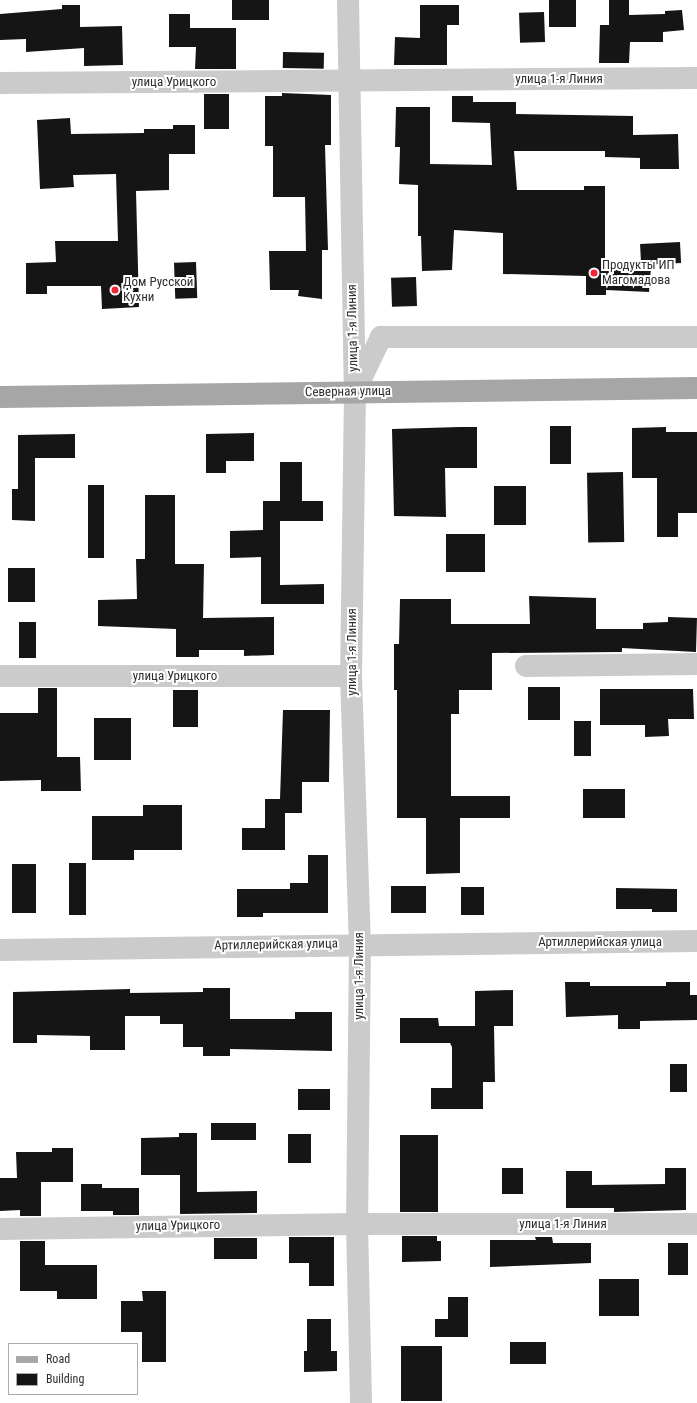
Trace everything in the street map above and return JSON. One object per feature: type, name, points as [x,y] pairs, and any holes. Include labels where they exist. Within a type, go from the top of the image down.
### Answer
[{"type":"main road","name":"Северная улица","points":[[0,397],[697,388]]},
{"type":"street","name":"улица 1-я Линия","points":[[348,0],[348,80],[354,392],[351,676],[360,943],[357,1224],[362,1403]]},
{"type":"street","name":"улица 1-я Линия","points":[[348,80],[697,78]]},
{"type":"street","name":"улица Урицкого","points":[[0,83],[348,80]]},
{"type":"street","points":[[354,392],[381,337],[697,337]]},
{"type":"street","points":[[526,666],[697,664]]},
{"type":"street","name":"улица Урицкого","points":[[0,676],[351,676]]},
{"type":"street","name":"Артиллерийская улица","points":[[0,950],[360,943],[697,941]]},
{"type":"street","name":"улица 1-я Линия","points":[[357,1224],[697,1224]]},
{"type":"street","name":"улица Урицкого","points":[[0,1229],[357,1224]]},
{"type":"building","points":[[232,0],[269,0],[269,20],[232,20]]},
{"type":"building","points":[[549,0],[576,0],[576,27],[549,27]]},
{"type":"building","points":[[609,0],[629,0],[629,15],[665,14],[665,11],[682,10],[684,30],[663,32],[663,42],[630,42],[629,63],[599,63],[600,25],[609,25]]},
{"type":"building","points":[[62,5],[80,5],[80,27],[122,26],[123,65],[84,66],[84,48],[26,52],[26,39],[0,40],[0,14],[62,9]]},
{"type":"building","points":[[420,5],[459,5],[459,25],[447,25],[447,65],[394,65],[395,37],[420,38]]},
{"type":"building","points":[[544,12],[545,42],[520,43],[519,13]]},
{"type":"building","points":[[169,14],[190,14],[190,28],[236,28],[236,69],[195,69],[196,47],[169,47]]},
{"type":"building","points":[[283,52],[324,53],[324,69],[283,68]]},
{"type":"building","points":[[282,93],[331,95],[331,145],[325,145],[328,250],[322,250],[322,299],[298,296],[299,290],[270,290],[269,251],[306,251],[305,197],[273,197],[273,146],[265,146],[265,96],[282,96]]},
{"type":"building","points":[[204,94],[229,94],[229,129],[204,129]]},
{"type":"building","points":[[452,96],[473,96],[473,102],[516,102],[516,114],[633,116],[633,135],[678,134],[679,169],[640,169],[640,158],[605,157],[605,151],[514,151],[517,190],[584,190],[584,186],[605,186],[605,266],[651,268],[649,292],[606,290],[606,295],[586,295],[586,276],[503,274],[503,233],[454,230],[452,270],[422,271],[421,236],[418,236],[418,185],[399,184],[400,147],[395,147],[396,107],[430,107],[430,164],[492,165],[490,123],[452,122]]},
{"type":"building","points":[[70,118],[71,134],[144,133],[144,129],[173,129],[173,125],[195,125],[195,154],[169,154],[169,190],[136,191],[139,307],[102,309],[101,286],[47,286],[47,294],[26,294],[26,263],[56,262],[55,241],[118,241],[116,174],[73,175],[74,187],[40,189],[37,120]]},
{"type":"building","points":[[680,242],[681,263],[641,265],[640,244]]},
{"type":"building","points":[[196,262],[197,298],[175,299],[174,263]]},
{"type":"building","points":[[416,277],[417,306],[392,307],[391,278]]},
{"type":"building","points":[[550,426],[571,426],[571,464],[550,464]]},
{"type":"building","points":[[477,427],[477,468],[445,468],[446,517],[394,516],[392,429]]},
{"type":"building","points":[[666,427],[666,432],[697,432],[697,513],[678,513],[678,537],[657,537],[657,478],[632,478],[632,428]]},
{"type":"building","points":[[254,433],[254,461],[226,461],[226,473],[206,473],[206,434]]},
{"type":"building","points":[[75,434],[75,458],[35,458],[35,521],[12,520],[12,489],[18,489],[18,435]]},
{"type":"building","points":[[280,462],[302,462],[302,501],[323,501],[323,521],[280,521],[280,585],[324,584],[324,604],[261,604],[261,557],[230,558],[230,531],[263,530],[263,501],[280,501]]},
{"type":"building","points":[[623,472],[624,542],[588,543],[587,473]]},
{"type":"building","points":[[88,485],[104,485],[104,558],[88,558]]},
{"type":"building","points":[[494,486],[526,486],[526,525],[494,525]]},
{"type":"building","points":[[145,495],[175,495],[175,564],[204,564],[203,618],[274,617],[274,655],[244,656],[244,650],[199,650],[199,657],[176,657],[176,629],[98,626],[98,600],[137,599],[136,559],[145,559]]},
{"type":"building","points":[[446,534],[485,534],[485,572],[446,572]]},
{"type":"building","points":[[8,568],[35,568],[35,602],[8,602]]},
{"type":"building","points":[[529,596],[596,598],[596,629],[643,629],[643,623],[668,622],[668,617],[697,618],[696,652],[622,648],[622,652],[492,653],[492,690],[459,690],[459,714],[451,714],[451,796],[510,796],[510,818],[460,818],[460,873],[426,874],[426,818],[397,818],[397,690],[394,690],[394,644],[399,644],[400,599],[451,599],[451,624],[530,624]]},
{"type":"building","points":[[19,622],[36,622],[36,658],[19,658]]},
{"type":"building","points":[[528,687],[560,687],[560,720],[528,720]]},
{"type":"building","points":[[38,688],[57,688],[57,757],[80,757],[81,791],[41,791],[41,780],[0,781],[0,713],[38,713]]},
{"type":"building","points":[[600,689],[693,689],[694,719],[668,719],[669,736],[645,737],[645,725],[600,725]]},
{"type":"building","points":[[173,690],[198,690],[198,727],[173,727]]},
{"type":"building","points":[[283,710],[330,710],[329,782],[302,782],[302,813],[285,813],[285,850],[242,850],[242,828],[265,828],[265,799],[280,799]]},
{"type":"building","points":[[94,718],[131,718],[131,760],[94,760]]},
{"type":"building","points":[[574,721],[591,721],[591,756],[574,756]]},
{"type":"building","points":[[583,789],[625,789],[625,818],[583,818]]},
{"type":"building","points":[[143,805],[182,805],[182,850],[134,850],[134,860],[92,860],[92,816],[143,816]]},
{"type":"building","points":[[308,855],[328,855],[328,913],[263,913],[263,917],[237,917],[237,889],[290,889],[290,883],[308,883]]},
{"type":"building","points":[[69,863],[86,863],[86,915],[69,915]]},
{"type":"building","points":[[12,864],[36,864],[36,913],[12,913]]},
{"type":"building","points":[[391,886],[426,886],[426,913],[391,913]]},
{"type":"building","points":[[461,887],[484,887],[484,915],[461,915]]},
{"type":"building","points":[[616,888],[677,889],[677,912],[652,912],[652,909],[616,909]]},
{"type":"building","points":[[565,982],[590,982],[590,986],[666,986],[666,982],[690,982],[690,995],[697,995],[697,1020],[640,1021],[640,1029],[618,1029],[618,1015],[566,1017]]},
{"type":"building","points":[[203,988],[230,988],[230,1019],[295,1019],[295,1012],[332,1012],[332,1051],[230,1049],[230,1056],[203,1056],[203,1047],[183,1047],[183,1024],[160,1024],[160,1016],[125,1016],[125,1050],[90,1050],[90,1036],[37,1035],[37,1043],[13,1043],[13,992],[130,989],[130,993],[203,992]]},
{"type":"building","points":[[513,990],[513,1026],[494,1026],[495,1082],[483,1082],[483,1109],[431,1109],[431,1088],[452,1088],[452,1047],[450,1043],[400,1043],[400,1018],[438,1018],[439,1026],[475,1026],[475,991]]},
{"type":"building","points":[[670,1064],[687,1064],[687,1092],[670,1092]]},
{"type":"building","points":[[298,1089],[330,1089],[330,1110],[298,1110]]},
{"type":"building","points":[[211,1123],[256,1123],[256,1140],[211,1140]]},
{"type":"building","points":[[179,1133],[197,1133],[197,1192],[257,1191],[257,1213],[180,1214],[180,1175],[141,1175],[141,1138],[179,1137]]},
{"type":"building","points":[[288,1134],[311,1134],[311,1163],[288,1163]]},
{"type":"building","points":[[400,1135],[438,1135],[438,1212],[400,1212]]},
{"type":"building","points":[[52,1148],[73,1148],[73,1182],[41,1182],[41,1216],[20,1216],[20,1210],[0,1211],[0,1178],[17,1178],[16,1152],[52,1152]]},
{"type":"building","points":[[502,1168],[523,1168],[523,1194],[502,1194]]},
{"type":"building","points":[[665,1168],[686,1168],[686,1210],[614,1212],[614,1208],[566,1208],[566,1171],[592,1171],[592,1185],[665,1184]]},
{"type":"building","points":[[81,1184],[102,1184],[102,1188],[139,1188],[139,1215],[113,1215],[113,1211],[81,1211]]},
{"type":"building","points":[[402,1236],[437,1236],[437,1241],[441,1241],[441,1261],[402,1262]]},
{"type":"building","points":[[289,1237],[334,1237],[334,1286],[309,1286],[309,1263],[289,1263]]},
{"type":"building","points":[[535,1237],[552,1237],[553,1243],[591,1243],[591,1263],[490,1267],[490,1240],[536,1240]]},
{"type":"building","points":[[214,1238],[257,1238],[257,1259],[214,1259]]},
{"type":"building","points":[[20,1241],[45,1241],[45,1265],[97,1265],[97,1299],[57,1299],[57,1291],[20,1291]]},
{"type":"building","points":[[668,1243],[688,1243],[688,1275],[668,1275]]},
{"type":"building","points":[[599,1279],[639,1279],[639,1316],[599,1316]]},
{"type":"building","points":[[142,1291],[166,1291],[166,1362],[142,1362],[142,1332],[121,1332],[121,1301],[143,1301]]},
{"type":"building","points":[[448,1297],[468,1297],[468,1337],[435,1337],[435,1319],[448,1319]]},
{"type":"building","points":[[307,1319],[331,1319],[331,1351],[337,1351],[337,1371],[304,1372],[304,1351],[307,1351]]},
{"type":"building","points":[[510,1342],[546,1342],[546,1364],[510,1364]]},
{"type":"building","points":[[401,1346],[442,1346],[442,1401],[401,1401]]},
{"type":"place","name":"Продукты ИП Магомадова","points":[[594,273]]},
{"type":"place","name":"Дом Русской Кухни","points":[[115,290]]}]
